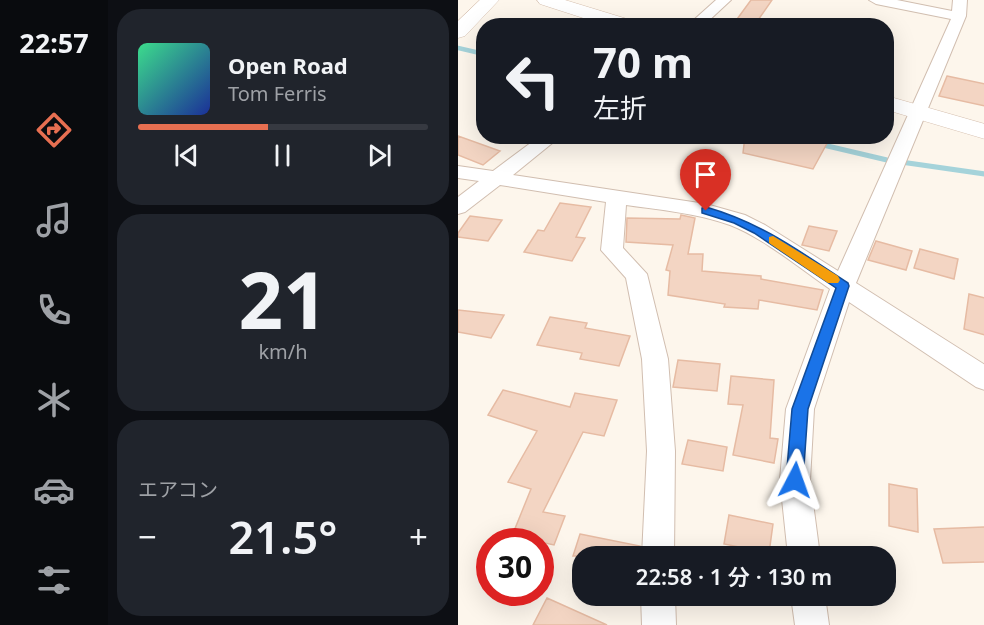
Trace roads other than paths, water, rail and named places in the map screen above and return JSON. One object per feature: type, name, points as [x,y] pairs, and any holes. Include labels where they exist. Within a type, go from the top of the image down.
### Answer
[{"type":"street","points":[[458,32],[490,0]]},
{"type":"street","points":[[546,0],[604,18]]},
{"type":"street","points":[[703,18],[724,0]]},
{"type":"street","points":[[876,0],[916,10],[959,16]]},
{"type":"street","points":[[803,546],[795,480],[800,409],[843,286],[959,16],[960,0]]},
{"type":"street","points":[[894,105],[984,132]]},
{"type":"street","points":[[458,207],[541,144]]},
{"type":"street","points":[[458,172],[706,211],[738,220],[758,230],[984,379]]},
{"type":"street","points":[[616,197],[612,250],[636,274],[654,359],[661,451],[658,546]]},
{"type":"street","points":[[658,606],[659,625]]},
{"type":"street","points":[[809,606],[812,625]]},
{"type":"waterway","points":[[458,48],[476,52]]},
{"type":"waterway","points":[[819,144],[887,160],[985,174]]}]
